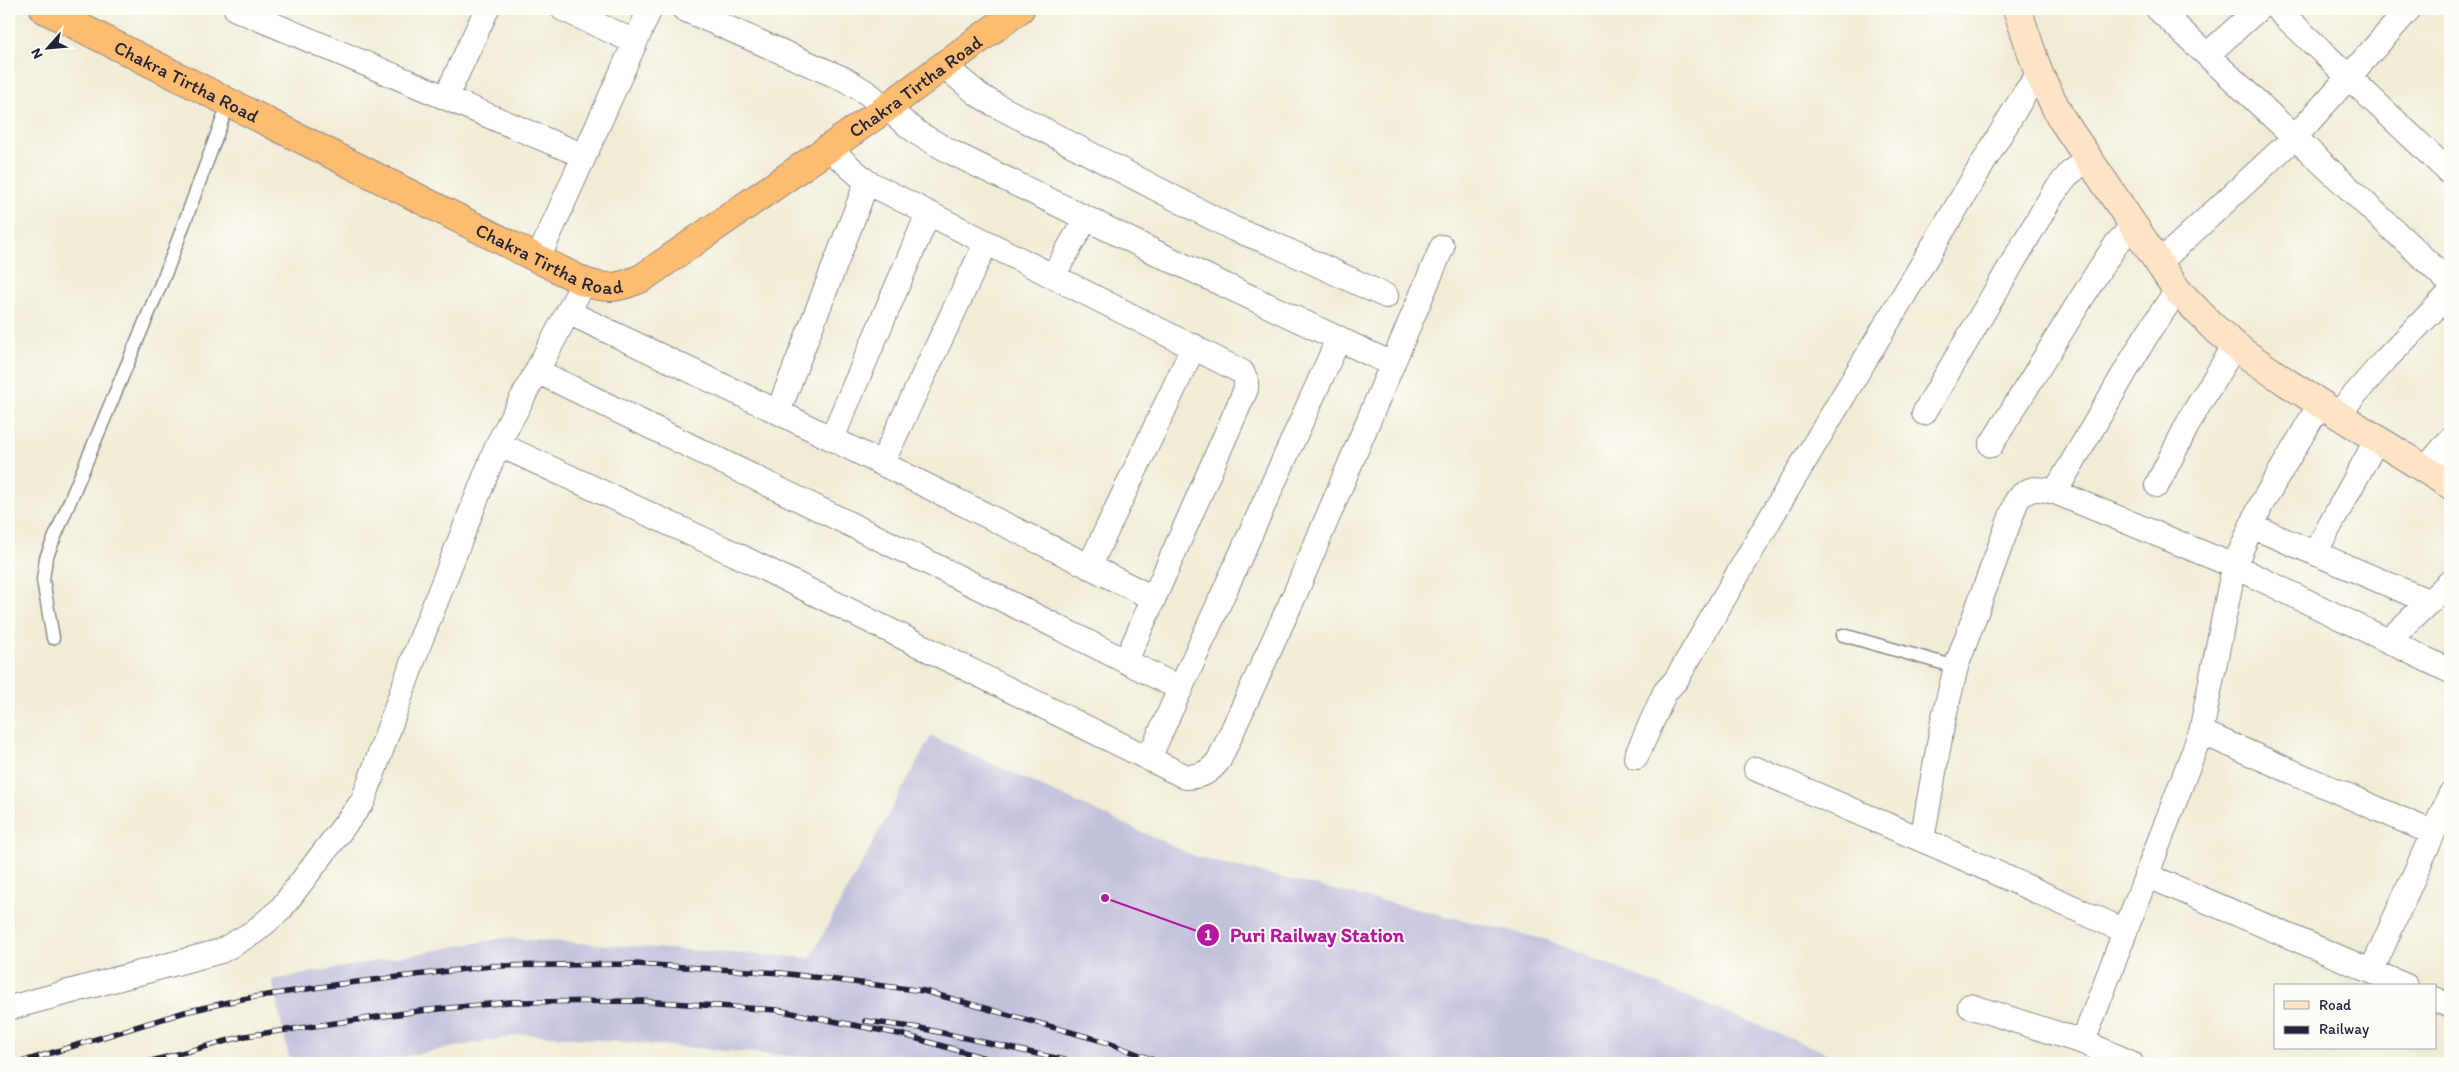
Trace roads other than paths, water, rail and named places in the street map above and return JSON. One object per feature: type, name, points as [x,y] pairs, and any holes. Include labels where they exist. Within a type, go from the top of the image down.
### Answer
[{"type":"highway","name":"Chakra Tirtha Road","points":[[51,10],[584,282],[601,288],[620,288],[642,278],[885,109],[1020,9]]},
{"type":"main road","points":[[2017,9],[2039,74],[2061,118],[2177,290],[2212,326],[2286,382],[2450,485]]},
{"type":"street","points":[[236,9],[584,156]]},
{"type":"street","points":[[446,98],[487,9]]},
{"type":"street","points":[[563,9],[635,42]]},
{"type":"street","points":[[538,259],[650,9]]},
{"type":"street","points":[[684,9],[846,80],[867,93],[919,134],[951,152],[1392,364]]},
{"type":"street","points":[[2158,9],[2296,136],[2450,283]]},
{"type":"street","points":[[2208,54],[2258,9]]},
{"type":"street","points":[[2277,9],[2450,173]]},
{"type":"street","points":[[2159,263],[2296,136],[2409,9]]},
{"type":"street","points":[[943,66],[979,95],[994,104],[1234,229],[1271,243],[1386,296]]},
{"type":"street","points":[[1636,757],[1665,692],[1676,680],[1779,503],[2025,93],[2039,74]]},
{"type":"street","points":[[828,148],[867,182],[1242,372],[1246,380],[1246,389],[1126,661]]},
{"type":"street","points":[[1924,413],[2053,194],[2069,174],[2088,157]]},
{"type":"street","points":[[778,412],[867,182]]},
{"type":"street","points":[[832,438],[928,214]]},
{"type":"street","points":[[1053,276],[1086,218]]},
{"type":"street","points":[[1991,445],[2099,270],[2117,243],[2134,225]]},
{"type":"street","points":[[882,463],[986,243]]},
{"type":"street","points":[[498,444],[733,553],[1186,777],[1200,776],[1211,770],[1219,760],[1295,594],[1442,247]]},
{"type":"street","points":[[9,1008],[221,951],[254,932],[280,910],[362,801],[419,644],[498,444],[584,282]]},
{"type":"street","points":[[2055,492],[2146,336],[2177,290]]},
{"type":"street","points":[[2082,1042],[2201,732],[2234,566],[2262,503],[2329,409],[2385,360],[2450,293]]},
{"type":"street","points":[[568,312],[832,438],[1154,598]]},
{"type":"street","points":[[1149,758],[1339,338]]},
{"type":"street","points":[[2156,485],[2193,414],[2235,345]]},
{"type":"street","points":[[1089,566],[1194,346]]},
{"type":"street","points":[[537,371],[1181,688]]},
{"type":"street","points":[[2315,553],[2377,439]]},
{"type":"street","points":[[2425,469],[2450,440]]},
{"type":"street","points":[[1922,840],[1942,721],[1956,668],[2017,500],[2024,492],[2032,488],[2055,492],[2234,566],[2450,671]]},
{"type":"street","points":[[2252,526],[2430,602]]},
{"type":"street","points":[[2388,641],[2450,582]]},
{"type":"street","points":[[2201,732],[2433,833]]},
{"type":"street","points":[[1756,770],[1922,840],[2125,931]]},
{"type":"street","points":[[2372,970],[2450,794]]},
{"type":"street","points":[[2146,875],[2402,984]]},
{"type":"street","points":[[2436,999],[2450,1006]]},
{"type":"street","points":[[1970,1006],[2082,1042],[2132,1063]]},
{"type":"lane","points":[[53,638],[43,580],[46,558],[168,267],[229,102]]},
{"type":"lane","points":[[1844,635],[1956,668]]},
{"type":"railway","points":[[18,1063],[185,1012],[242,999],[340,984],[491,966],[636,964],[781,973],[924,991],[1106,1042],[1161,1063]]},
{"type":"railway","points":[[144,1063],[245,1036],[419,1011],[510,1002],[642,1001],[777,1010],[904,1035],[1002,1063]]},
{"type":"railway","points":[[865,1021],[920,1028],[1078,1063]]},
{"type":"place","name":"Puri Railway Station","points":[[1105,898]]}]
